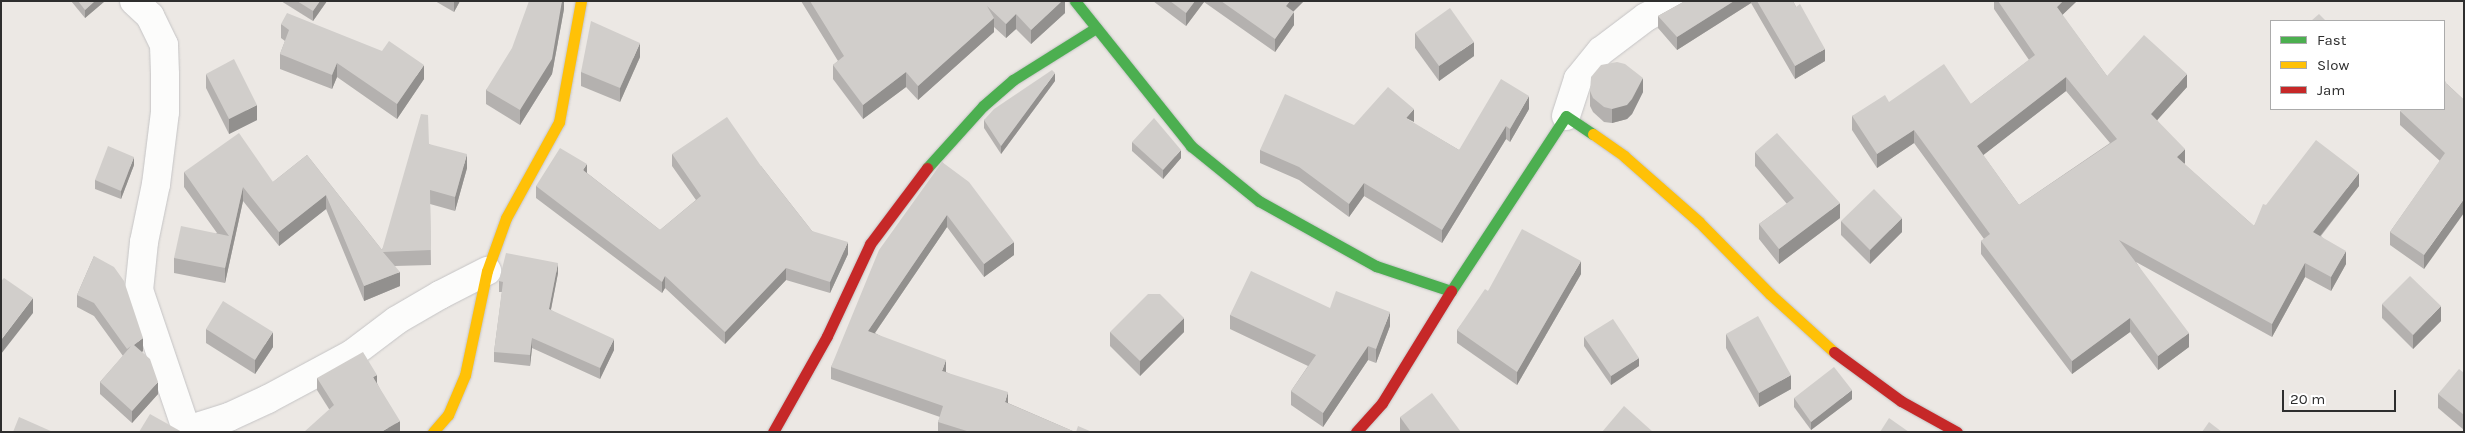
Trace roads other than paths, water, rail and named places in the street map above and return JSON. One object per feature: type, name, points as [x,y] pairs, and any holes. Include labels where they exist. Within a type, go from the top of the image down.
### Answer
[{"type":"street","points":[[134,1],[150,16],[164,45],[165,75],[165,112],[156,184],[144,242],[139,290],[187,431],[229,417],[268,399],[352,354],[397,320],[440,294],[487,270]]},
{"type":"street","points":[[433,432],[448,415],[465,375],[487,270],[506,218],[559,122],[580,1]]},
{"type":"street","points":[[1075,1],[1192,146],[1259,201],[1376,266],[1451,291]]},
{"type":"street","points":[[1356,432],[1382,403],[1451,291],[1566,116],[1578,79],[1601,51],[1646,17],[1678,1]]},
{"type":"street","points":[[773,432],[827,336],[870,244],[930,164],[983,106],[1012,80],[1043,63],[1096,28]]},
{"type":"street","points":[[1566,116],[1624,156],[1698,222],[1770,294],[1836,353],[1901,401],[1957,432]]}]
